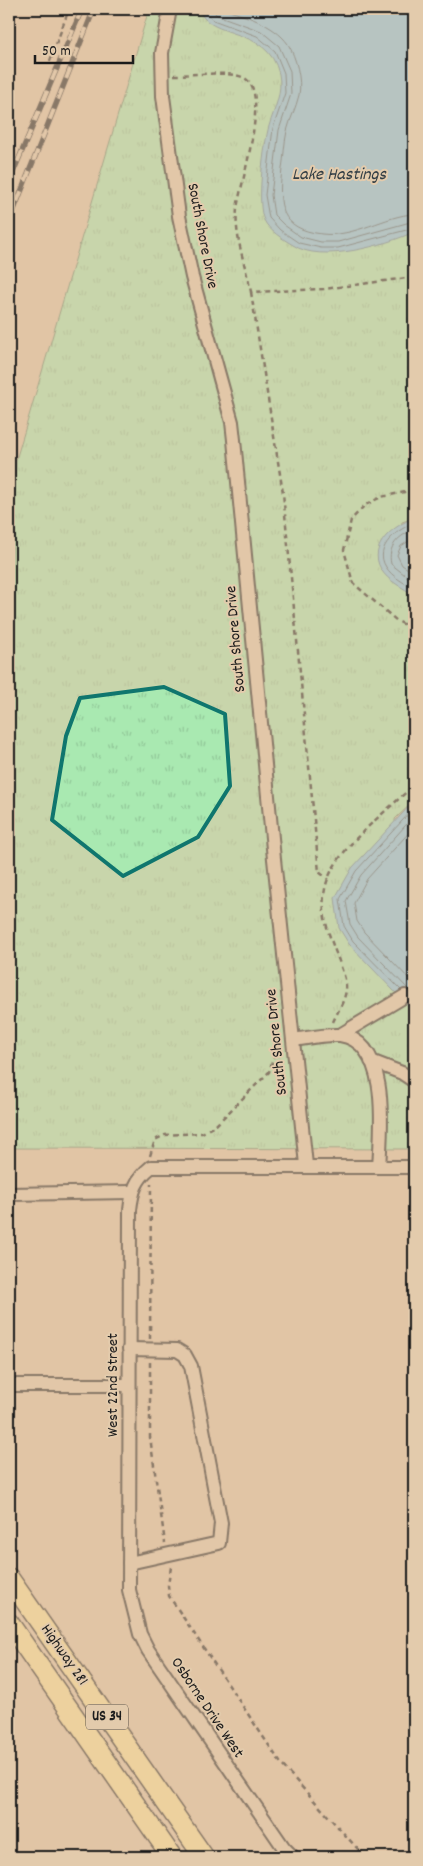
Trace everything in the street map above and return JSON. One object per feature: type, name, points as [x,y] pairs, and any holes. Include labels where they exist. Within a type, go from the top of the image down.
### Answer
[{"type":"highway","name":"Highway 281","points":[[9,1578],[204,1857]]},
{"type":"highway","name":"Highway 281","points":[[9,1623],[172,1857]]},
{"type":"street","name":"South Shore Drive","points":[[170,9],[162,53],[163,96],[179,216],[192,277],[232,422],[272,840],[306,1165]]},
{"type":"street","points":[[334,1036],[405,996]]},
{"type":"street","points":[[294,1040],[334,1036],[352,1040],[362,1048],[371,1061],[380,1087],[382,1100],[379,1166]]},
{"type":"street","points":[[371,1061],[402,1073],[414,1081]]},
{"type":"street","points":[[9,1194],[132,1192],[136,1182],[151,1167],[414,1166]]},
{"type":"street","name":"West 22nd Street","points":[[129,1563],[130,1206],[132,1192]]},
{"type":"street","points":[[129,1349],[177,1350],[185,1355],[191,1366],[221,1523],[219,1543],[129,1563]]},
{"type":"street","points":[[9,1385],[129,1385]]},
{"type":"street","name":"Osborne Drive West","points":[[129,1563],[129,1590],[140,1634],[148,1650],[279,1840],[293,1857]]},
{"type":"path","points":[[50,61],[69,9]]},
{"type":"path","points":[[163,75],[234,76],[245,78],[252,85],[256,96],[253,132],[237,209],[237,226],[251,292],[285,510],[319,872],[328,879]]},
{"type":"path","points":[[251,292],[324,289],[414,277]]},
{"type":"path","points":[[414,490],[381,497],[365,505],[351,520],[344,550],[353,583],[397,621],[414,629]]},
{"type":"path","points":[[334,1036],[346,992],[345,980],[323,911],[323,894],[328,879],[338,861],[414,785]]},
{"type":"highlighted area","points":[[164,687],[225,714],[230,786],[198,837],[123,876],[52,820],[66,736],[80,698]]},
{"type":"green space","points":[[149,9],[414,9],[414,518],[402,522],[390,579],[414,595],[414,801],[395,819],[399,996],[414,1012],[414,1149],[9,1148],[9,624],[16,460]]},
{"type":"water","name":"Lake Hastings","points":[[199,9],[414,9],[414,232],[370,247],[336,253],[320,253],[293,245],[269,228],[262,212],[261,188],[267,134],[280,88],[279,74],[273,58],[263,48],[251,40],[214,25],[205,19]]},
{"type":"water","points":[[414,518],[414,595],[391,581],[384,573],[378,560],[378,552],[380,544],[385,537],[399,526]]},
{"type":"water","points":[[414,801],[414,1012],[349,944],[339,928],[335,898],[352,868]]},
{"type":"railway","points":[[9,182],[82,9]]},
{"type":"railway","points":[[9,222],[94,9]]}]
